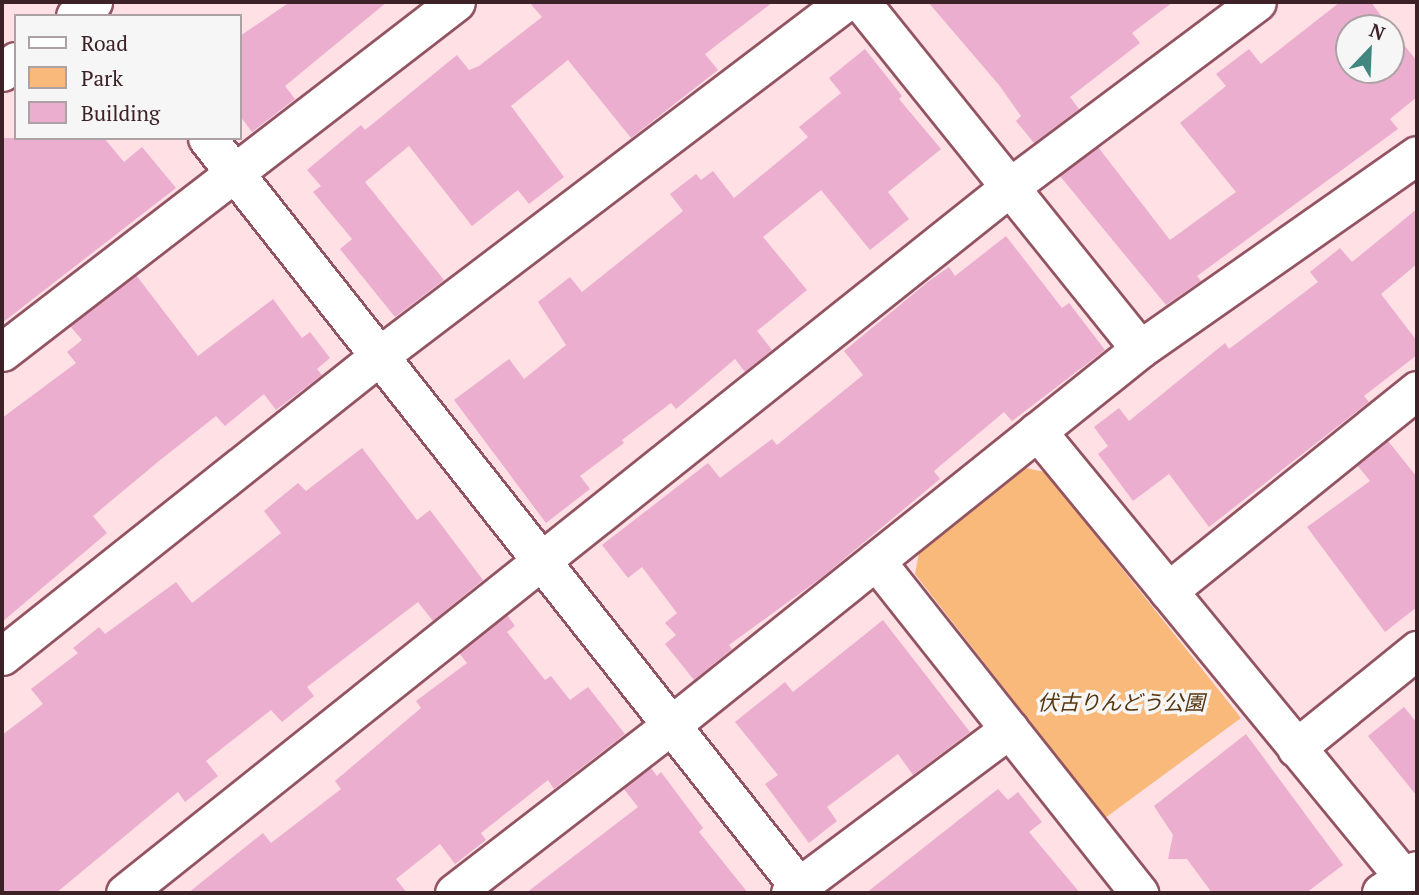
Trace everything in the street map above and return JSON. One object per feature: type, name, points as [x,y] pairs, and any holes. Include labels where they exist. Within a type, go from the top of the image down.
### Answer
[{"type":"street","points":[[78,14],[93,2]]},
{"type":"street","points":[[2,352],[456,2]]},
{"type":"street","points":[[2,656],[379,356],[845,2]]},
{"type":"street","points":[[861,2],[1140,349]]},
{"type":"street","points":[[125,893],[540,558],[1011,186],[1257,2]]},
{"type":"street","points":[[209,140],[540,558],[798,891],[1009,729]]},
{"type":"street","points":[[454,893],[671,726],[1140,349],[1417,155]]},
{"type":"street","points":[[1168,591],[1417,390]]},
{"type":"street","points":[[1037,431],[1401,881]]},
{"type":"street","points":[[876,561],[1139,893]]},
{"type":"street","points":[[1296,748],[1417,650]]},
{"type":"green space","name":"伏古りんどう公園","points":[[1026,468],[1045,472],[1241,718],[1105,818],[915,574],[919,553]]},
{"type":"building","points":[[290,2],[387,2],[285,86],[295,99],[252,132],[242,119],[242,35]]},
{"type":"building","points":[[529,2],[773,2],[705,54],[718,70],[631,138],[568,60],[511,106],[564,177],[529,204],[518,190],[472,226],[409,146],[365,182],[444,280],[395,317],[340,249],[352,239],[313,192],[321,186],[307,170],[361,125],[365,130],[457,55],[469,70],[479,66],[542,17]]},
{"type":"building","points":[[928,2],[1173,2],[1132,33],[1140,43],[1070,97],[1079,109],[1034,143],[1016,121],[1021,116],[999,85]]},
{"type":"building","points":[[1340,2],[1371,2],[1380,14],[1335,14],[1335,84],[1405,84],[1405,46],[1417,61],[1417,97],[1390,119],[1398,129],[1197,276],[1201,281],[1166,305],[1060,176],[1098,147],[1170,240],[1236,192],[1180,123],[1226,86],[1216,74],[1249,49],[1261,64]]},
{"type":"building","points":[[865,49],[902,96],[899,99],[941,149],[888,192],[909,219],[870,250],[821,190],[763,237],[807,290],[757,331],[772,350],[745,372],[735,359],[676,409],[671,403],[622,440],[624,443],[580,476],[590,489],[546,523],[454,400],[509,359],[524,379],[566,345],[538,302],[570,277],[582,292],[683,211],[670,194],[696,174],[701,180],[713,171],[734,198],[808,137],[799,127],[841,93],[829,78]]},
{"type":"building","points":[[2,138],[106,140],[124,162],[142,147],[176,188],[2,323]]},
{"type":"building","points":[[1417,209],[1417,264],[1381,294],[1417,341],[1417,355],[1364,396],[1369,402],[1209,527],[1169,474],[1133,501],[1098,454],[1108,446],[1094,427],[1119,408],[1129,421],[1225,343],[1229,349],[1318,282],[1310,272],[1340,248],[1352,262]]},
{"type":"building","points":[[1006,236],[1062,308],[1069,303],[1105,350],[1012,421],[1004,412],[934,471],[940,479],[821,578],[729,645],[732,649],[694,680],[665,644],[676,635],[665,623],[677,613],[642,567],[628,578],[602,545],[708,463],[720,478],[772,439],[777,445],[863,375],[844,351],[929,281],[949,267],[955,276]]},
{"type":"building","points":[[136,275],[198,356],[273,299],[302,338],[310,332],[330,358],[317,369],[322,375],[276,410],[264,394],[225,426],[216,416],[159,461],[93,516],[107,533],[2,622],[2,418],[76,363],[67,352],[82,340],[70,326]]},
{"type":"building","points":[[1388,441],[1417,477],[1417,607],[1385,632],[1307,527],[1370,481],[1357,465]]},
{"type":"building","points":[[362,448],[417,520],[430,510],[483,580],[433,621],[418,602],[307,687],[314,696],[282,722],[271,710],[206,761],[218,776],[185,802],[178,792],[56,893],[2,893],[2,735],[43,704],[31,689],[78,653],[73,648],[99,627],[105,634],[176,582],[192,603],[281,533],[264,511],[298,483],[306,491]]},
{"type":"building","points":[[507,615],[515,626],[507,632],[545,680],[551,676],[570,700],[588,687],[625,734],[554,789],[548,780],[481,833],[486,840],[455,864],[440,844],[396,879],[407,893],[188,893],[263,833],[271,843],[341,789],[335,781],[421,708],[416,701],[467,663],[459,653]]},
{"type":"building","points":[[883,620],[970,732],[913,775],[898,754],[827,807],[837,821],[809,843],[765,784],[778,775],[735,722],[785,682],[793,692]]},
{"type":"building","points":[[1404,707],[1417,723],[1417,796],[1368,736]]},
{"type":"building","points":[[1246,734],[1343,865],[1306,893],[1212,893],[1187,859],[1168,859],[1173,835],[1154,806]]},
{"type":"building","points":[[650,767],[657,776],[661,772],[703,828],[699,832],[748,893],[526,893],[638,807],[623,788]]},
{"type":"building","points":[[998,789],[1008,800],[1018,792],[1042,822],[1029,832],[1080,893],[866,893]]}]
